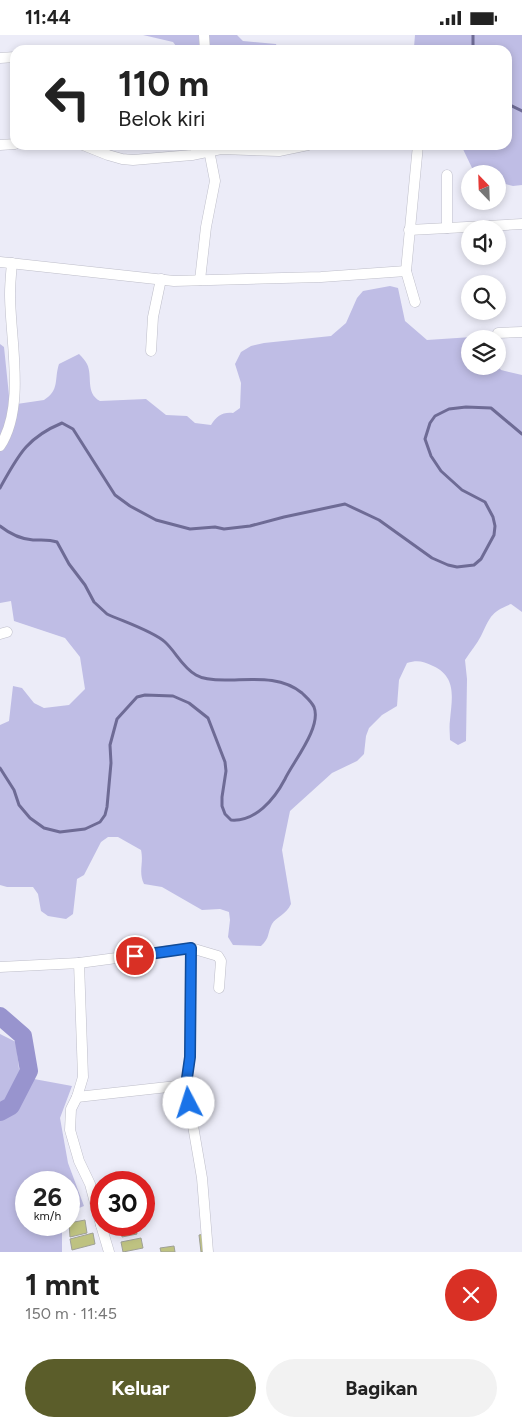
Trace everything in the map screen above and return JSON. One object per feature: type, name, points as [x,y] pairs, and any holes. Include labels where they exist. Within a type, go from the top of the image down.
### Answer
[{"type":"street","points":[[96,150],[122,159],[133,160],[202,150]]},
{"type":"street","points":[[200,280],[206,227],[215,181],[209,150]]},
{"type":"street","points":[[250,150],[284,150]]},
{"type":"street","points":[[415,302],[406,271],[417,150]]},
{"type":"street","points":[[447,175],[447,228]]},
{"type":"street","points":[[409,230],[522,224]]},
{"type":"street","points":[[0,262],[161,279],[200,280],[321,277],[406,271]]},
{"type":"street","points":[[0,446],[8,435],[15,396],[10,295],[12,263]]},
{"type":"street","points":[[150,351],[153,317],[161,279]]},
{"type":"street","points":[[506,333],[522,332]]},
{"type":"street","points":[[191,948],[190,1057],[186,1085],[202,1178],[208,1252]]},
{"type":"street","points":[[0,967],[79,963],[191,948],[218,956],[221,961],[219,989]]},
{"type":"street","points":[[79,963],[82,1077],[72,1109],[70,1130],[79,1161],[90,1184]]},
{"type":"street","points":[[77,1097],[186,1085]]},
{"type":"street","points":[[104,1236],[109,1252]]},
{"type":"shaded area","points":[[143,35],[237,35],[243,41],[276,45],[175,45],[173,42]]},
{"type":"shaded area","points":[[415,35],[522,35],[522,185],[513,186],[506,184],[506,165],[471,165],[463,150],[512,150],[512,45],[414,45]]},
{"type":"shaded area","points":[[390,286],[398,288],[405,321],[427,340],[461,338],[461,375],[506,375],[506,371],[522,375],[522,612],[511,604],[495,613],[465,660],[467,679],[466,741],[458,745],[450,740],[452,696],[446,676],[426,663],[417,661],[407,663],[399,680],[397,706],[382,715],[369,728],[364,754],[357,761],[332,773],[290,811],[282,850],[291,904],[272,924],[267,938],[261,946],[233,945],[228,937],[229,912],[220,909],[202,910],[162,887],[144,884],[141,875],[141,850],[118,837],[108,837],[101,842],[84,875],[77,879],[73,914],[66,919],[48,916],[41,911],[38,894],[33,887],[7,887],[0,885],[0,725],[9,721],[13,686],[22,688],[34,703],[44,708],[69,705],[85,689],[80,657],[65,638],[14,621],[11,601],[0,603],[0,344],[4,347],[10,405],[44,400],[52,392],[56,384],[59,364],[79,354],[89,369],[92,394],[100,401],[146,399],[166,415],[187,416],[195,423],[211,425],[220,415],[233,413],[240,408],[241,383],[235,364],[241,352],[251,346],[264,343],[331,336],[346,323],[357,298],[363,291]]},
{"type":"shaded area","points":[[0,1034],[16,1042],[19,1069],[34,1079],[72,1086],[60,1118],[71,1171],[15,1171],[15,1236],[62,1236],[62,1252],[0,1252]]},
{"type":"shaded area","points":[[80,1195],[84,1206],[80,1208]]},
{"type":"building","points":[[85,1220],[87,1233],[80,1235],[80,1221]]},
{"type":"building","points":[[90,1234],[90,1236],[94,1236],[95,1244],[72,1250],[70,1239]]},
{"type":"building","points":[[205,1234],[208,1252],[201,1252],[199,1235]]},
{"type":"building","points":[[141,1238],[143,1248],[123,1252],[121,1242]]},
{"type":"building","points":[[174,1246],[175,1252],[161,1252],[160,1248]]},
{"type":"waterway","points":[[473,35],[473,45]]},
{"type":"waterway","points":[[512,106],[522,111]]},
{"type":"waterway","points":[[0,488],[24,449],[40,435],[62,423],[73,429],[115,495],[130,506],[156,520],[190,529],[215,527],[224,529],[250,526],[345,504],[379,520],[432,558],[457,567],[474,565],[481,559],[494,535],[495,526],[493,517],[485,502],[462,490],[441,471],[431,456],[425,439],[430,423],[435,416],[449,409],[466,407],[491,408],[522,434]]},
{"type":"waterway","points":[[0,526],[11,534],[24,539],[57,542],[94,602],[107,614],[160,638],[191,672],[210,679],[255,679],[284,683],[293,687],[308,699],[314,707],[315,715],[314,724],[306,744],[281,787],[263,808],[240,820],[231,820],[225,814],[222,806],[226,771],[225,762],[208,718],[189,703],[173,696],[145,695],[137,697],[117,719],[110,745],[111,763],[105,815],[100,822],[85,829],[60,832],[44,828],[30,818],[19,805],[14,790],[0,768]]},
{"type":"waterway","points":[[0,1016],[23,1036],[29,1071],[11,1106],[0,1112]]},
{"type":"route","points":[[135,956],[191,948],[190,1057],[186,1085],[189,1103]]}]
